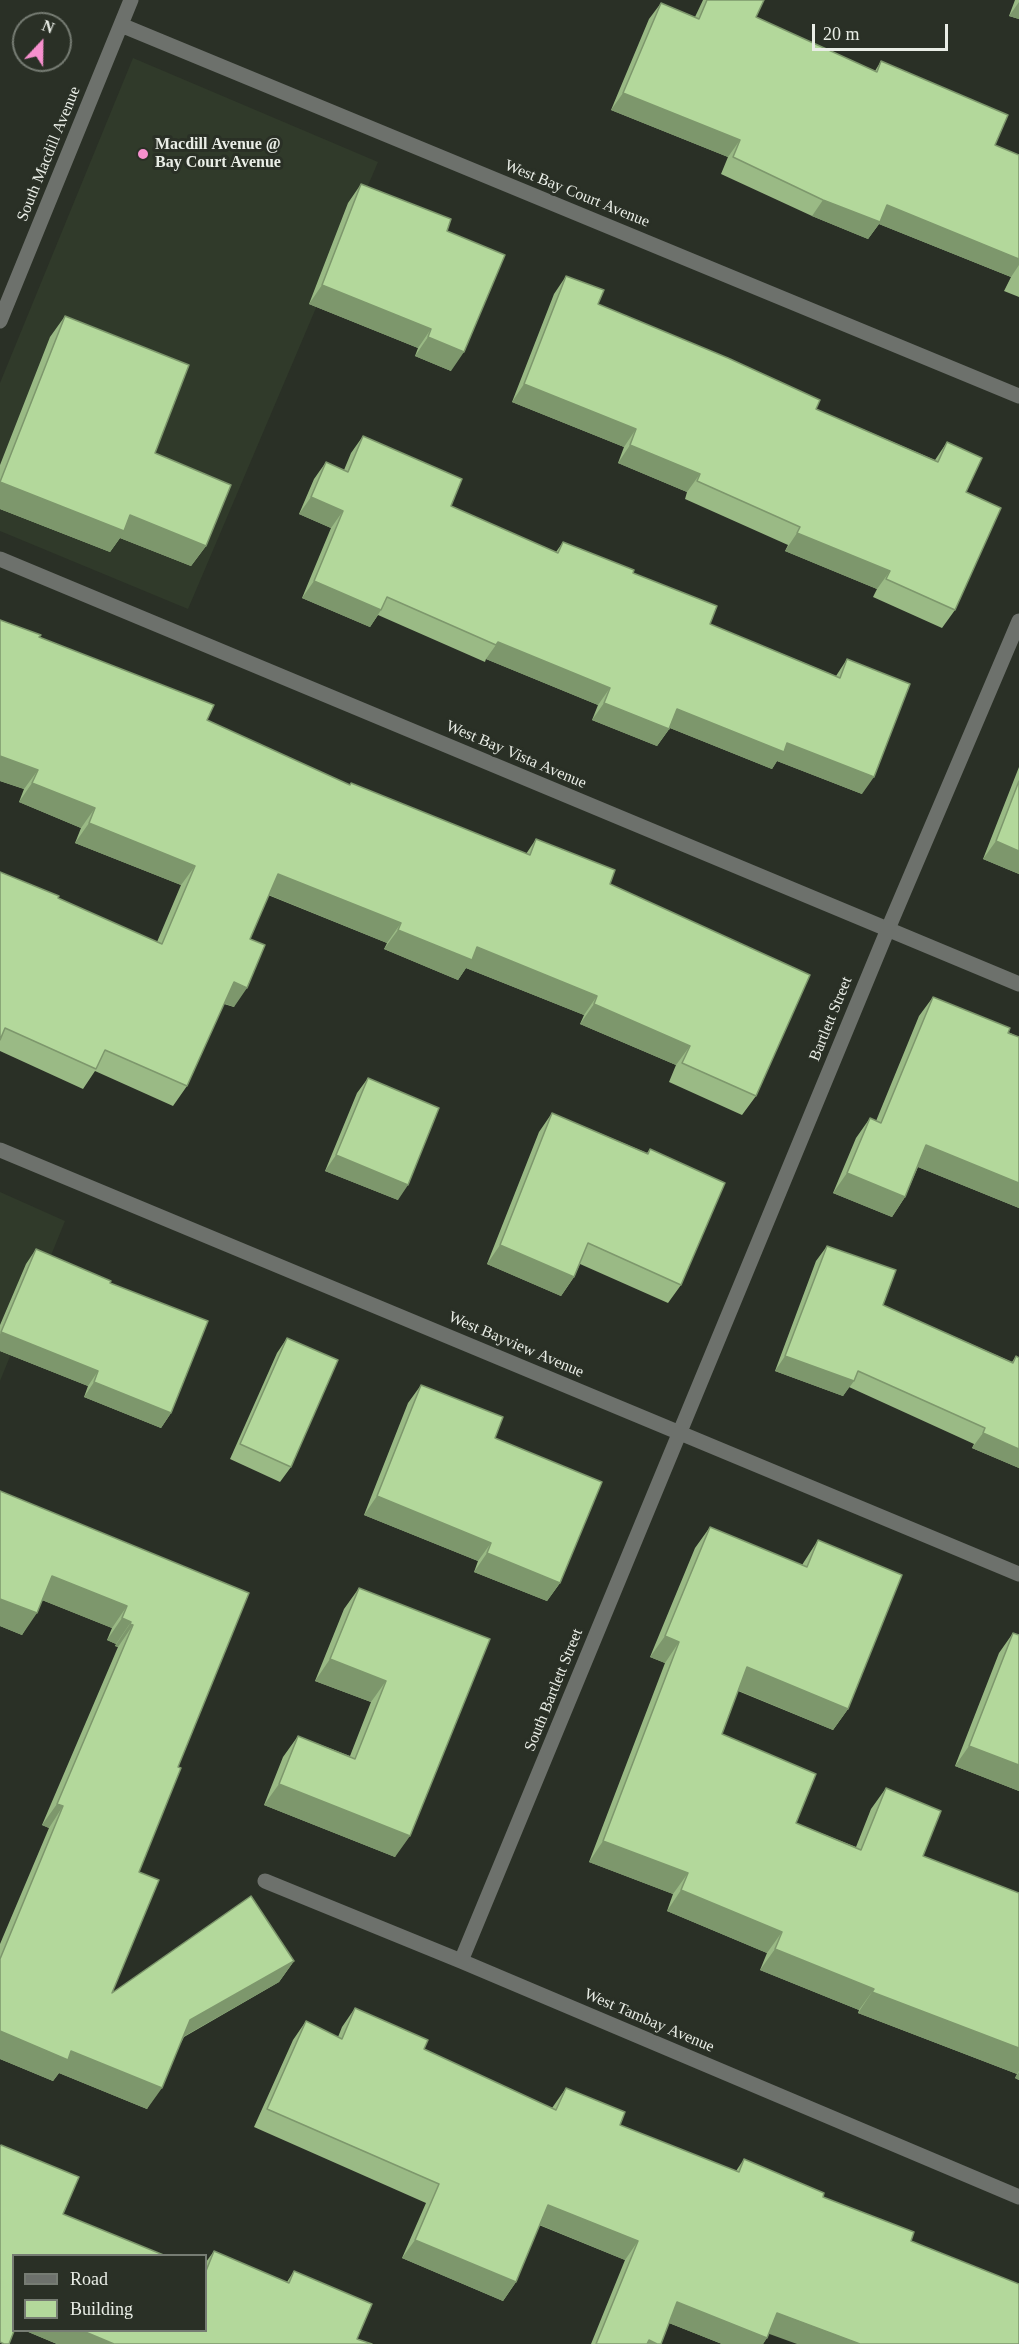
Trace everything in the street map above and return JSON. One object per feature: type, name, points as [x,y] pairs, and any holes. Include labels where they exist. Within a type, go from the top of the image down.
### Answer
[{"type":"street","name":"South Macdill Avenue","points":[[0,321],[131,0]]},
{"type":"street","name":"West Bay Court Avenue","points":[[121,25],[1019,396]]},
{"type":"street","name":"West Bay Vista Avenue","points":[[0,559],[1019,984]]},
{"type":"street","name":"Bartlett Street","points":[[680,1433],[888,929],[1019,621]]},
{"type":"street","name":"West Bayview Avenue","points":[[0,1150],[1019,1574]]},
{"type":"street","name":"South Bartlett Street","points":[[461,1961],[680,1433]]},
{"type":"street","name":"West Tambay Avenue","points":[[265,1881],[461,1961],[1019,2197]]},
{"type":"shaded area","points":[[133,58],[378,162],[188,609],[0,531],[0,383]]},
{"type":"shaded area","points":[[0,1192],[65,1221],[0,1381]]},
{"type":"building","points":[[707,0],[764,0],[756,17],[877,72],[881,61],[1008,115],[995,145],[1019,155],[1019,259],[887,205],[880,222],[823,200],[733,157],[740,140],[623,93],[661,3],[699,19]]},
{"type":"building","points":[[361,184],[451,219],[447,231],[505,255],[464,352],[428,337],[431,329],[322,285]]},
{"type":"building","points":[[566,276],[604,290],[598,304],[728,358],[820,400],[816,409],[938,462],[947,442],[982,458],[966,492],[1001,508],[955,610],[886,579],[890,571],[797,533],[800,527],[697,481],[700,474],[630,445],[636,429],[524,384]]},
{"type":"building","points":[[65,316],[189,365],[155,453],[231,485],[206,546],[130,515],[124,531],[0,482]]},
{"type":"building","points":[[363,436],[462,479],[451,506],[558,553],[563,542],[717,606],[710,624],[840,678],[847,659],[910,684],[874,777],[787,743],[784,752],[677,709],[669,729],[604,703],[610,688],[498,642],[496,645],[387,597],[381,610],[314,581],[343,511],[311,497],[326,462],[348,472]]},
{"type":"building","points":[[0,620],[214,705],[207,720],[350,785],[351,783],[530,855],[536,839],[615,870],[610,884],[810,975],[756,1096],[682,1063],[690,1046],[594,1004],[597,996],[477,947],[472,960],[398,930],[401,923],[278,874],[250,939],[265,945],[247,988],[234,982],[187,1086],[105,1050],[96,1069],[5,1028],[0,1040],[0,872],[59,896],[58,898],[162,944],[195,866],[89,823],[95,808],[32,783],[38,770],[0,756]]},
{"type":"building","points":[[1019,781],[1019,851],[996,841]]},
{"type":"building","points":[[933,997],[1010,1028],[1008,1033],[1019,1037],[1019,1183],[926,1145],[905,1197],[847,1173],[870,1118],[881,1123]]},
{"type":"building","points":[[368,1078],[439,1108],[408,1185],[336,1155]]},
{"type":"building","points":[[552,1113],[648,1154],[650,1149],[725,1183],[681,1285],[588,1243],[574,1277],[500,1245]]},
{"type":"building","points":[[827,1246],[896,1270],[883,1305],[1013,1363],[1016,1356],[1019,1358],[1019,1449],[983,1433],[985,1428],[858,1371],[854,1381],[785,1356]]},
{"type":"building","points":[[36,1249],[111,1281],[110,1283],[208,1321],[171,1413],[94,1382],[98,1371],[1,1332]]},
{"type":"building","points":[[287,1338],[338,1360],[291,1467],[240,1444]]},
{"type":"building","points":[[421,1385],[503,1417],[495,1438],[602,1482],[560,1583],[487,1553],[491,1543],[377,1496]]},
{"type":"building","points":[[0,1491],[249,1593],[178,1767],[181,1768],[139,1872],[159,1880],[112,1993],[251,1896],[294,1961],[190,2020],[162,2088],[71,2051],[68,2060],[0,2031],[0,1959],[63,1806],[57,1804],[133,1625],[122,1618],[127,1606],[52,1576],[37,1613],[0,1599]]},
{"type":"building","points":[[710,1527],[807,1567],[818,1540],[902,1575],[848,1709],[747,1667],[722,1734],[816,1774],[796,1823],[861,1850],[886,1788],[941,1811],[923,1856],[1019,1893],[1019,2048],[872,1992],[874,1989],[775,1949],[782,1932],[681,1890],[688,1873],[603,1841],[679,1642],[665,1636]]},
{"type":"building","points":[[359,1588],[490,1639],[410,1836],[279,1784],[298,1736],[355,1759],[386,1681],[330,1659]]},
{"type":"building","points":[[1013,1633],[1019,1635],[1019,1765],[969,1746]]},
{"type":"building","points":[[355,2008],[428,2040],[424,2049],[556,2110],[566,2088],[625,2112],[620,2125],[739,2172],[744,2159],[824,2193],[823,2197],[914,2232],[911,2241],[1019,2284],[1019,2344],[860,2344],[777,2313],[767,2338],[677,2302],[661,2344],[649,2340],[647,2344],[596,2344],[638,2241],[548,2205],[516,2282],[415,2240],[439,2184],[267,2109],[306,2021],[342,2039]]},
{"type":"building","points":[[1,2145],[79,2177],[63,2214],[161,2254],[12,2254],[14,2332],[9,2344],[0,2342]]},
{"type":"building","points":[[214,2251],[289,2283],[294,2271],[372,2304],[357,2339],[372,2344],[114,2344],[85,2332],[207,2332],[207,2268]]},
{"type":"place","name":"Macdill Avenue @ Bay Court Avenue","points":[[143,154]]}]
